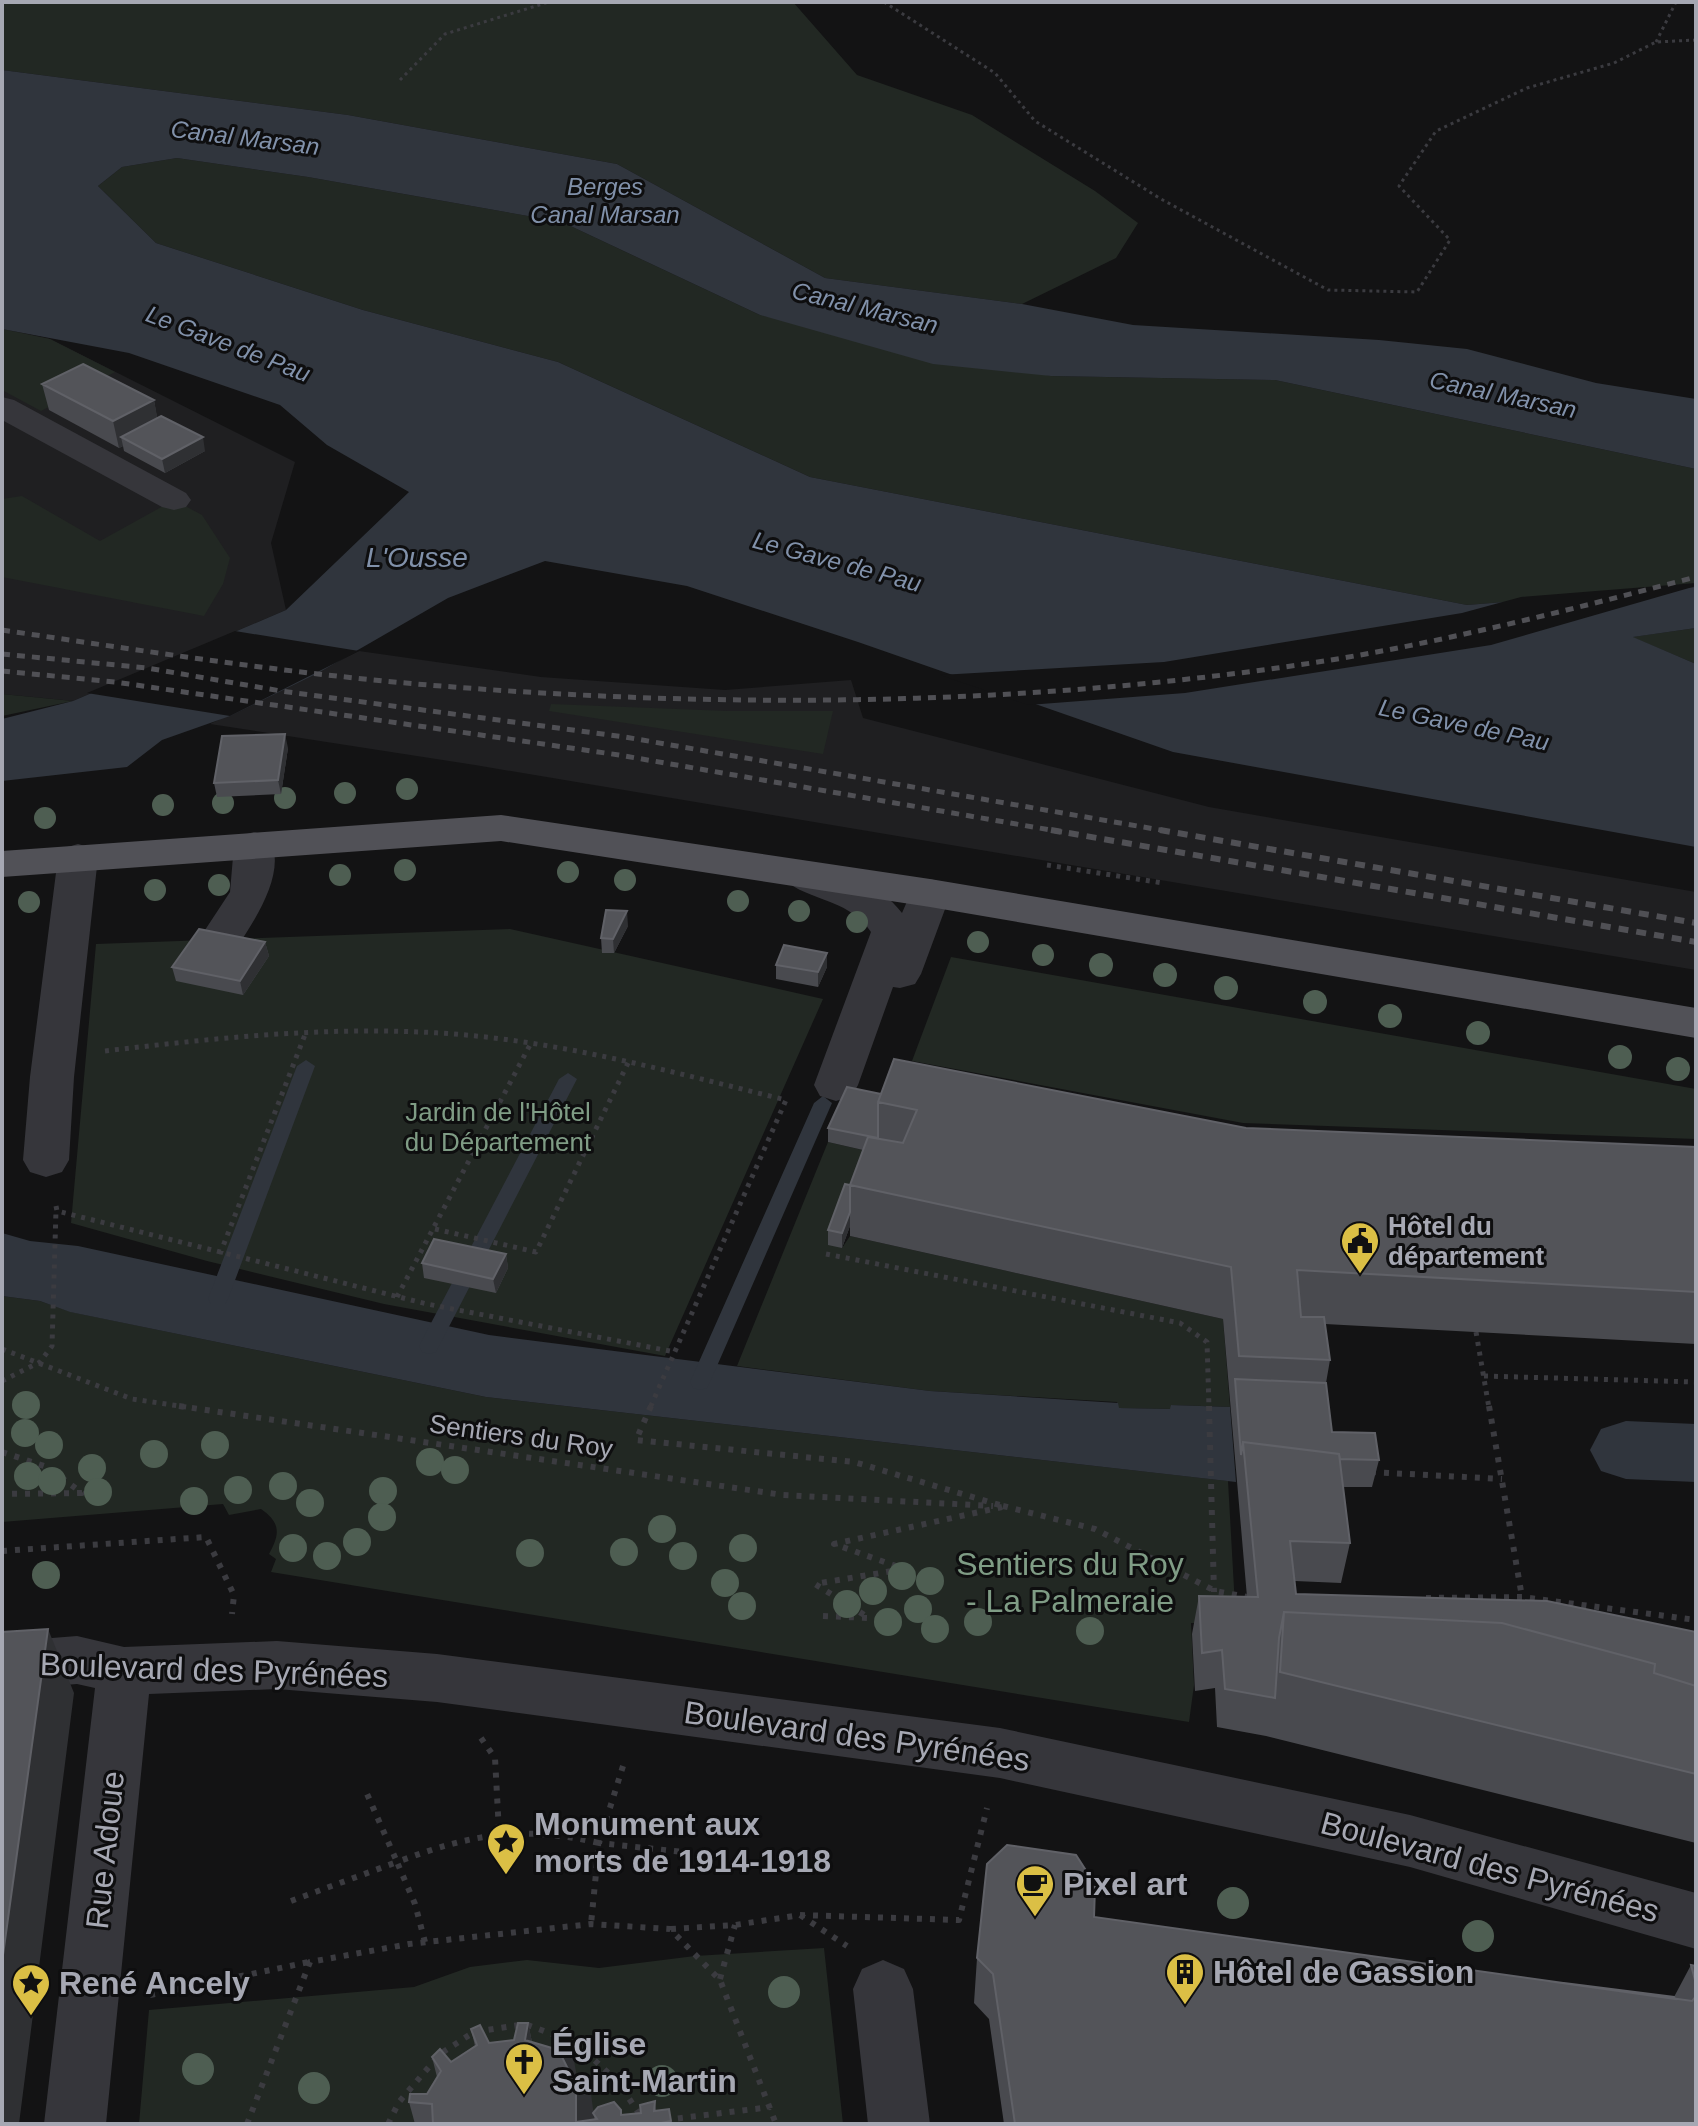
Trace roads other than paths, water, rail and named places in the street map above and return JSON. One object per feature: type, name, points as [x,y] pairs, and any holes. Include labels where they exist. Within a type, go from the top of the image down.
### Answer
[{"type":"main road","points":[[2,864],[501,828],[930,893],[1696,1023]]},
{"type":"street","points":[[2,407],[174,500]]},
{"type":"street","points":[[203,965],[250,893],[254,845]]},
{"type":"street","points":[[46,1160],[54,1058],[78,857]]},
{"type":"street","points":[[802,875],[867,901],[886,918],[892,932],[847,1087],[930,893]]},
{"type":"street","name":"Boulevard des Pyrénées","points":[[2,1666],[77,1660],[124,1671],[277,1665],[437,1678],[1000,1753],[1410,1841],[1696,1921]]},
{"type":"street","name":"Rue Adoue","points":[[75,2124],[124,1671]]},
{"type":"street","points":[[883,1989],[899,2124]]},
{"type":"water","points":[[2,70],[348,115],[617,164],[825,278],[1022,304],[1133,325],[1379,340],[1467,349],[1596,383],[1696,399],[1696,469],[1275,380],[1051,376],[933,364],[760,315],[562,222],[308,177],[177,158],[122,167],[98,186],[156,243],[363,310],[558,362],[810,477],[1467,605],[1696,587],[1696,628],[1633,637],[1696,664],[1696,847],[1173,752],[687,586],[545,561],[448,598],[318,673],[230,716],[162,740],[127,767],[2,781],[2,719],[73,701],[286,610],[409,492],[327,445],[280,405],[129,353],[2,329]]},
{"type":"water","points":[[2,1233],[30,1241],[78,1246],[489,1335],[930,1391],[1118,1403],[1119,1408],[1170,1409],[1171,1405],[1230,1407],[1236,1482],[486,1397],[70,1312],[40,1301],[2,1296]]},
{"type":"waterway","points":[[218,1299],[306,1066]]},
{"type":"waterway","points":[[429,1346],[568,1079]]},
{"type":"waterway","points":[[700,1382],[823,1103]]},
{"type":"waterway","points":[[1626,1450],[1696,1453]]},
{"type":"railway","points":[[2,630],[215,661],[428,685],[640,698],[853,700],[959,697],[1171,681],[1330,660],[1488,629],[1696,577]]},
{"type":"railway","points":[[2,654],[147,668],[281,691],[625,737],[1172,832]]},
{"type":"railway","points":[[2,671],[115,682],[619,755],[1062,832]]},
{"type":"railway","points":[[1051,830],[1696,942]]},
{"type":"railway","points":[[1160,830],[1696,923]]},
{"type":"place","name":"Hôtel du département","points":[[1360,1275]]},
{"type":"place","name":"Monument aux morts de 1914-1918","points":[[506,1876]]},
{"type":"place","name":"Pixel art","points":[[1035,1918]]},
{"type":"place","name":"Hôtel de Gassion","points":[[1185,2006]]},
{"type":"place","name":"René Ancely","points":[[31,2017]]},
{"type":"place","name":"Église Saint-Martin","points":[[524,2096]]},
{"type":"water label","name":"Canal Marsan","points":[[245,138]]},
{"type":"water label","name":"Berges Canal Marsan","points":[[605,201]]},
{"type":"water label","name":"Canal Marsan","points":[[865,308]]},
{"type":"water label","name":"Le Gave de Pau","points":[[228,344]]},
{"type":"water label","name":"Canal Marsan","points":[[1503,395]]},
{"type":"water label","name":"L'Ousse","points":[[417,557]]},
{"type":"water label","name":"Le Gave de Pau","points":[[837,562]]},
{"type":"water label","name":"Le Gave de Pau","points":[[1464,725]]},
{"type":"park label","name":"Jardin de l'Hôtel du Département","points":[[498,1127]]},
{"type":"park label","name":"Sentiers du Roy - La Palmeraie","points":[[1070,1582]]}]
